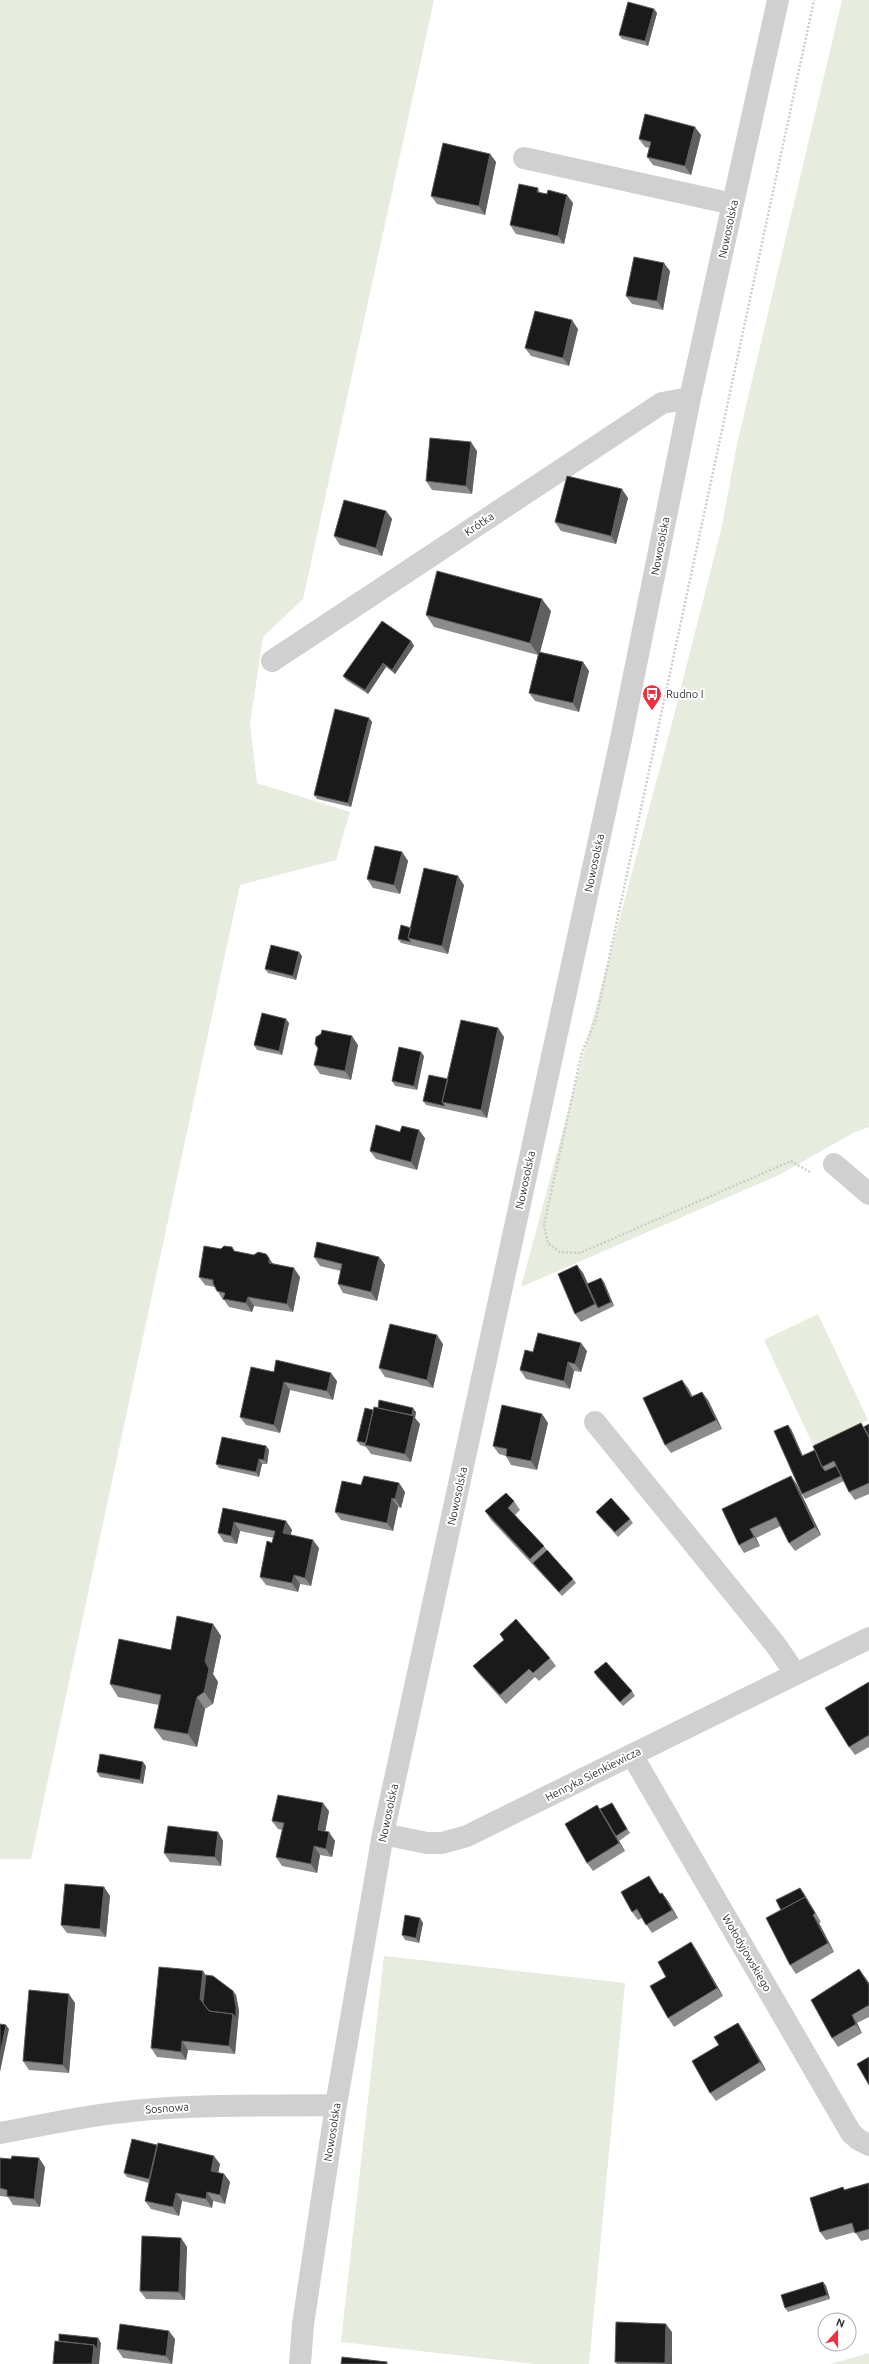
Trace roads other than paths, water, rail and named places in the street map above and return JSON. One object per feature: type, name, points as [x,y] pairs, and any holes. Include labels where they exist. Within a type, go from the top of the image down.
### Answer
[{"type":"street","name":"Nowosolska","points":[[300,2364],[304,2316],[336,2105],[383,1834],[621,740],[690,398],[778,0]]},
{"type":"street","points":[[524,158],[733,204]]},
{"type":"street","name":"Krótka","points":[[272,661],[662,403],[690,398]]},
{"type":"street","points":[[834,1164],[869,1194]]},
{"type":"street","points":[[595,1422],[775,1644],[795,1673]]},
{"type":"street","name":"Henryka Sienkiewicza","points":[[383,1834],[427,1843],[442,1843],[467,1836],[795,1673],[869,1638]]},
{"type":"street","name":"Wołodyjowskiego","points":[[632,1755],[851,2133],[859,2140],[869,2145]]},
{"type":"street","name":"Sosnowa","points":[[0,2133],[74,2119],[132,2111],[187,2107],[336,2105]]},
{"type":"place","name":"Rudno I","points":[[652,711]]}]
